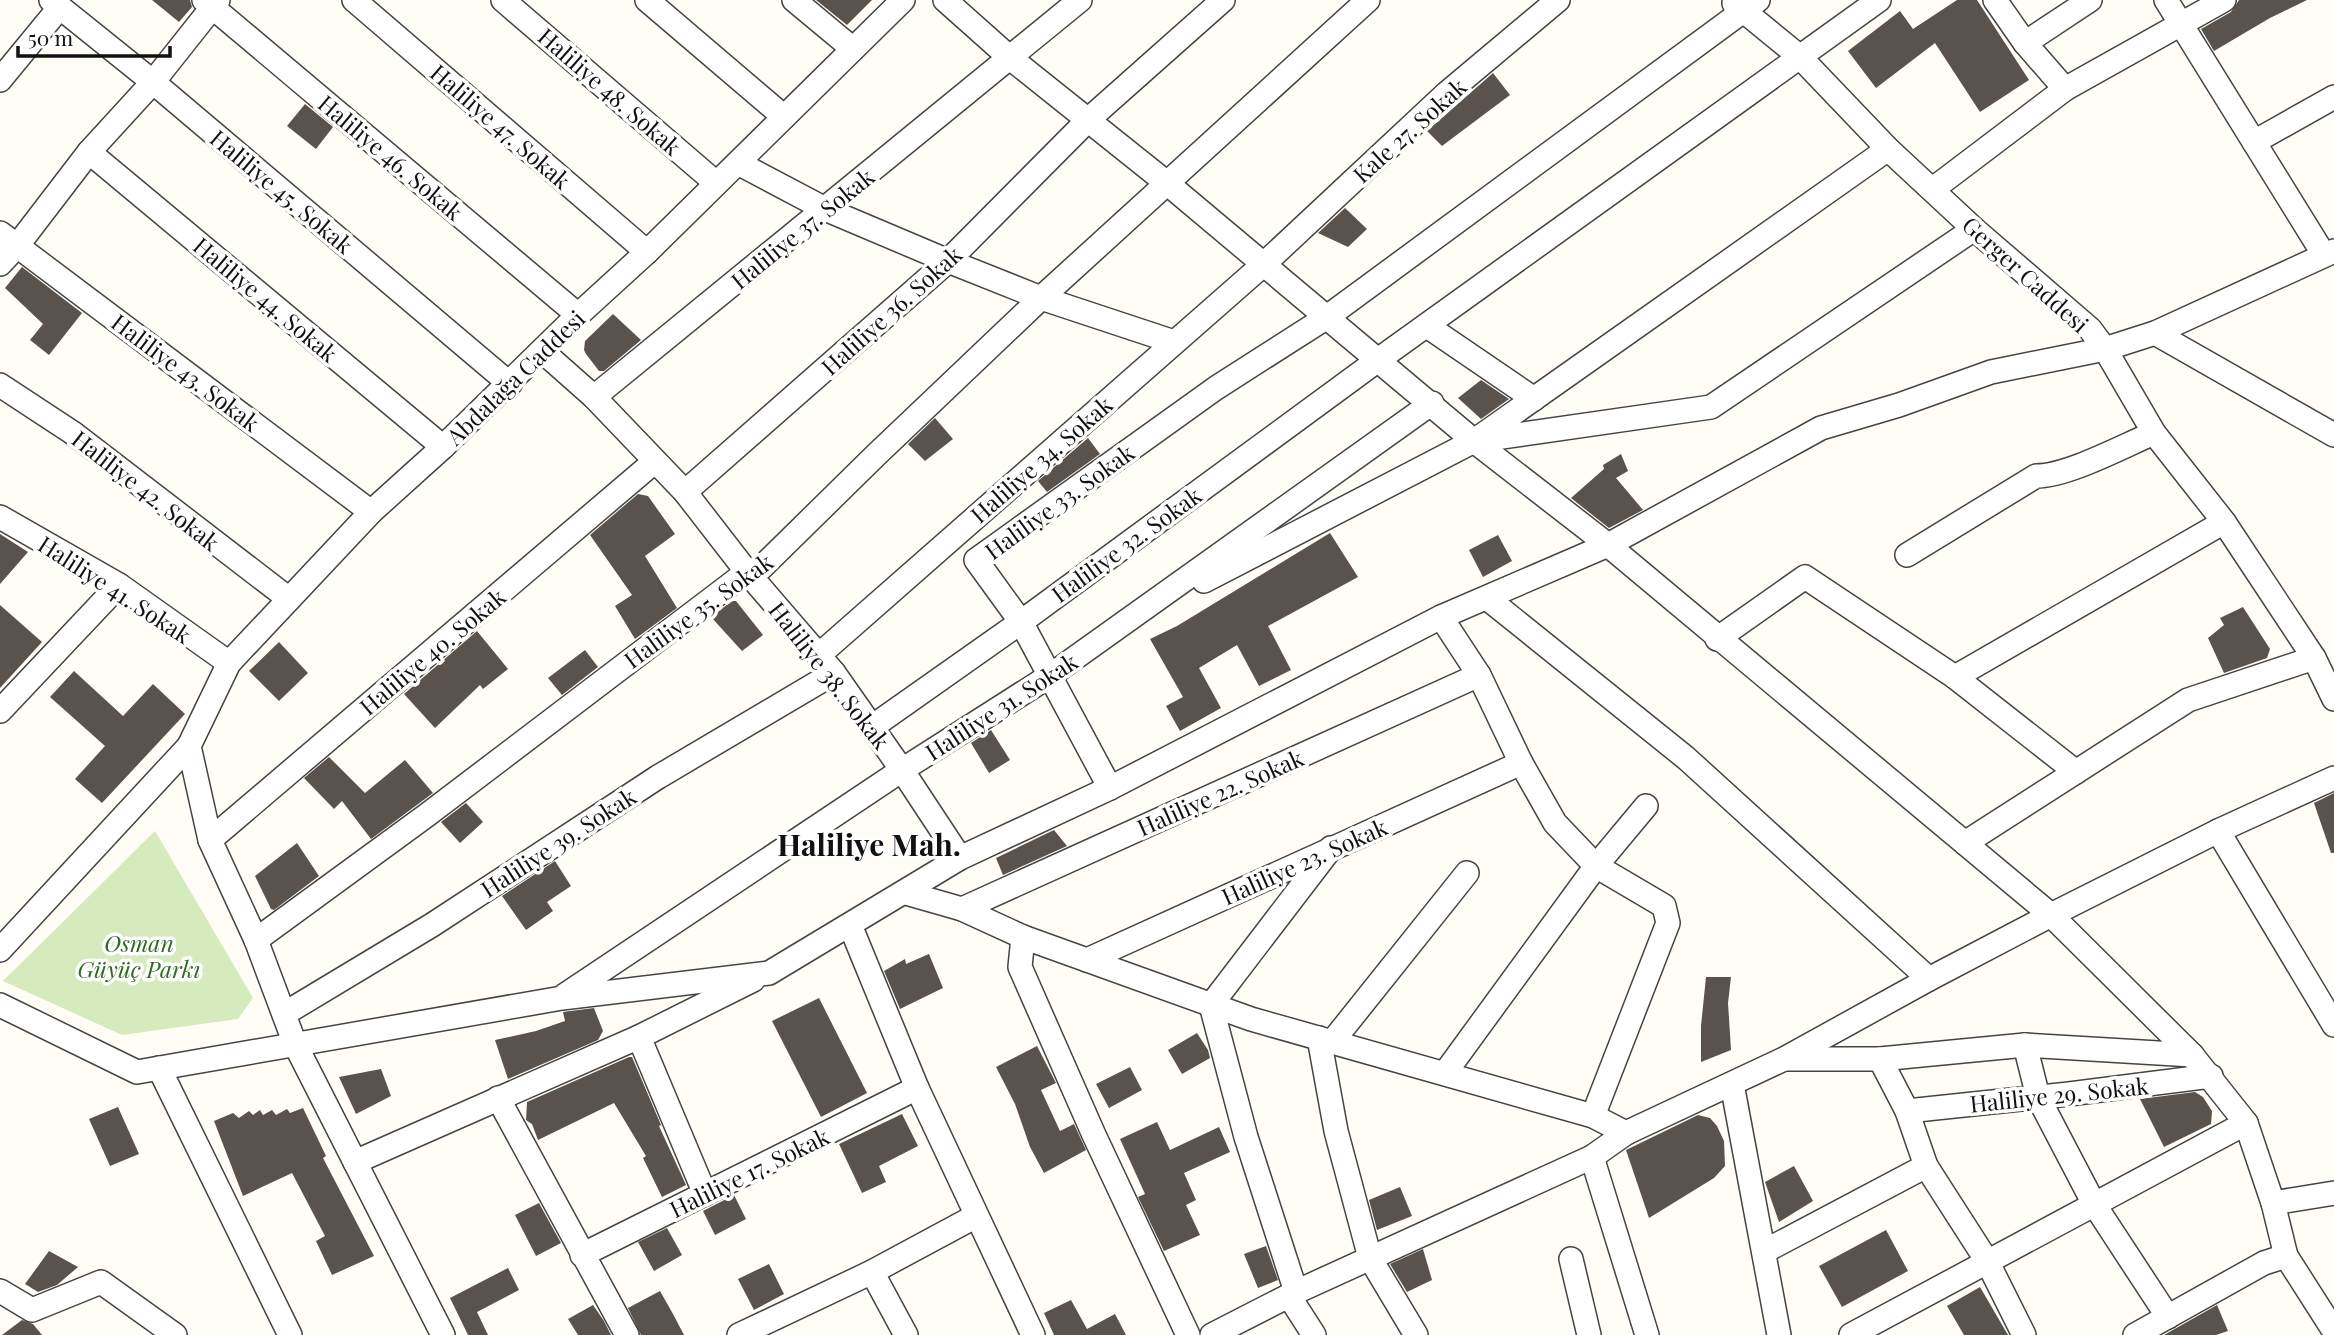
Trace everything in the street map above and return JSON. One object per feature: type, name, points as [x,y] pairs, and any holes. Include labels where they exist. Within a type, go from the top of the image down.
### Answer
[{"type":"street","name":"Haliliye 47. Sokak","points":[[355,0],[647,252]]},
{"type":"street","name":"Haliliye 48. Sokak","points":[[503,0],[716,183]]},
{"type":"street","points":[[647,0],[785,117]]},
{"type":"street","points":[[793,0],[852,49]]},
{"type":"street","name":"Abdalağa Caddesi","points":[[0,950],[189,746],[229,663],[371,512],[510,384],[578,314],[647,252],[902,0]]},
{"type":"street","points":[[945,0],[1009,57],[1168,184],[1474,441],[1608,545],[1717,639],[2051,915],[2192,1055],[2246,1123],[2273,1203],[2286,1256],[2334,1331]]},
{"type":"street","name":"Haliliye 37. Sokak","points":[[594,397],[1080,0]]},
{"type":"street","name":"Haliliye 36. Sokak","points":[[685,492],[948,261],[1089,120],[1223,0]]},
{"type":"street","name":"Haliliye 35. Sokak","points":[[256,940],[427,815],[747,572],[761,568],[1041,298],[1368,0]]},
{"type":"street","name":"Kale 27. Sokak","points":[[1264,264],[1447,93],[1558,0]]},
{"type":"street","name":"Haliliye 32. Sokak","points":[[872,727],[1879,0]]},
{"type":"street","points":[[1995,0],[2025,43],[2065,89]]},
{"type":"street","points":[[2025,43],[2090,0]]},
{"type":"street","points":[[355,1163],[639,1037],[769,973],[960,858],[1110,788],[1441,617],[1608,545],[1821,428],[1899,405],[1991,372],[2105,349],[2155,333],[2329,253],[2254,142],[2166,0]]},
{"type":"street","points":[[1933,189],[2065,89],[2224,0]]},
{"type":"street","points":[[0,264],[8,239],[153,82],[211,2]]},
{"type":"street","name":"Haliliye 46. Sokak","points":[[211,2],[578,314]]},
{"type":"street","points":[[0,80],[56,4]]},
{"type":"street","name":"Haliliye 45. Sokak","points":[[56,4],[153,82],[510,384]]},
{"type":"street","name":"Gerger Caddesi","points":[[1744,4],[1800,57],[1888,149],[1974,229],[2090,329],[2105,349],[2154,433],[2224,522],[2314,658],[2334,699]]},
{"type":"street","name":"Haliliye 33. Sokak","points":[[1110,788],[1021,622],[976,560],[1216,388],[1327,317],[1744,4]]},
{"type":"street","points":[[2254,142],[2334,97]]},
{"type":"street","points":[[1133,617],[1474,441],[1888,149]]},
{"type":"street","name":"Haliliye 44. Sokak","points":[[89,152],[443,447]]},
{"type":"street","points":[[737,163],[825,209],[948,261],[1041,298],[1174,342]]},
{"type":"street","points":[[1474,441],[1711,407],[1974,229]]},
{"type":"street","name":"Haliliye 43. Sokak","points":[[8,239],[371,512]]},
{"type":"street","name":"Haliliye 34. Sokak","points":[[819,655],[1264,264]]},
{"type":"street","points":[[1427,326],[1534,399]]},
{"type":"street","points":[[2155,333],[2334,435]]},
{"type":"street","name":"Haliliye 38. Sokak","points":[[542,351],[594,397],[685,492],[747,572],[834,674],[902,769],[960,858]]},
{"type":"street","name":"Haliliye 42. Sokak","points":[[0,385],[73,433],[289,600]]},
{"type":"street","name":"Haliliye 31. Sokak","points":[[562,998],[902,769],[1051,676],[1432,404]]},
{"type":"street","points":[[1907,555],[2036,476],[2047,476],[2069,469],[2154,433]]},
{"type":"street","name":"Haliliye 40. Sokak","points":[[210,840],[654,462]]},
{"type":"street","name":"Haliliye 41. Sokak","points":[[0,517],[118,585],[229,663]]},
{"type":"street","points":[[1955,677],[2224,522]]},
{"type":"street","points":[[955,535],[976,560]]},
{"type":"street","points":[[1717,639],[1805,577],[1955,677],[2076,772]]},
{"type":"street","points":[[0,711],[118,585]]},
{"type":"street","points":[[1487,598],[1686,758],[1929,979]]},
{"type":"street","points":[[1441,617],[1479,675],[1521,763],[1555,823],[1596,866],[1664,906],[1668,923],[1593,1116]]},
{"type":"street","points":[[1965,843],[2189,700],[2314,658]]},
{"type":"street","name":"Haliliye 39. Sokak","points":[[284,1014],[432,925],[658,777],[834,674]]},
{"type":"street","name":"Haliliye 22. Sokak","points":[[962,909],[1479,675]]},
{"type":"street","points":[[189,746],[210,840],[256,940],[295,1044],[443,1335]]},
{"type":"street","name":"Haliliye 23. Sokak","points":[[1087,960],[1521,763]]},
{"type":"street","points":[[1213,1335],[1293,1294],[1592,1157],[1626,1133],[1784,1059],[2051,915],[2218,831],[2334,778]]},
{"type":"street","points":[[1445,1073],[1596,866],[1646,806]]},
{"type":"street","points":[[2218,831],[2334,1025]]},
{"type":"street","points":[[1211,1005],[1331,848]]},
{"type":"street","points":[[1416,1335],[1370,1258],[1336,1131],[1326,1040],[1467,873]]},
{"type":"street","points":[[905,892],[962,909],[1023,937],[1251,1019],[1593,1116],[1626,1133]]},
{"type":"street","points":[[850,925],[917,1088],[1033,1335]]},
{"type":"street","points":[[1023,937],[1020,967],[1094,1135],[1188,1335]]},
{"type":"street","points":[[0,1005],[137,1072],[562,998],[769,973]]},
{"type":"street","points":[[1211,1005],[1293,1294],[1314,1335]]},
{"type":"street","points":[[639,1037],[705,1194]]},
{"type":"street","points":[[1784,1059],[1880,1059],[2025,1045],[2192,1055]]},
{"type":"street","points":[[2025,1045],[2038,1097],[2094,1204],[2168,1317]]},
{"type":"street","points":[[1880,1059],[1907,1111],[1926,1166],[1987,1261],[2024,1335]]},
{"type":"street","points":[[159,1068],[290,1335]]},
{"type":"street","name":"Haliliye 29. Sokak","points":[[1907,1111],[2211,1076]]},
{"type":"street","points":[[1732,1084],[1779,1335]]},
{"type":"street","name":"Haliliye 17. Sokak","points":[[582,1255],[917,1088]]},
{"type":"street","points":[[498,1098],[627,1335]]},
{"type":"street","points":[[1851,1335],[2246,1123]]},
{"type":"street","points":[[1592,1157],[1647,1335]]},
{"type":"street","points":[[1765,1251],[1926,1166]]},
{"type":"street","points":[[2273,1203],[2334,1193]]},
{"type":"street","points":[[752,1332],[976,1216]]},
{"type":"street","points":[[2135,1335],[2264,1264],[2286,1256]]},
{"type":"street","points":[[1571,1259],[1589,1335]]},
{"type":"street","points":[[872,1272],[906,1335]]},
{"type":"street","points":[[0,1291],[32,1310],[101,1282],[175,1335]]},
{"type":"green space","name":"Osman Güyüç Parkı","points":[[155,831],[253,998],[238,1019],[122,1035],[3,981]]},
{"type":"building","points":[[152,0],[190,0],[192,7],[179,22]]},
{"type":"building","points":[[816,0],[872,0],[847,25]]},
{"type":"building","points":[[1957,0],[1977,0],[2029,80],[1980,112],[1935,43],[1876,88],[1848,51],[1900,11],[1913,29]]},
{"type":"building","points":[[2239,0],[2307,0],[2214,51],[2201,29],[2231,12]]},
{"type":"building","points":[[1493,73],[1510,95],[1442,146],[1427,131]]},
{"type":"building","points":[[305,104],[333,127],[316,149],[287,126]]},
{"type":"building","points":[[1345,208],[1367,229],[1348,247],[1318,233]]},
{"type":"building","points":[[22,267],[82,313],[49,355],[30,340],[43,324],[5,288]]},
{"type":"building","points":[[613,314],[641,340],[604,371],[599,371],[584,350],[585,341]]},
{"type":"building","points":[[1481,380],[1509,399],[1481,419],[1458,398]]},
{"type":"building","points":[[935,418],[953,439],[925,461],[908,444]]},
{"type":"building","points":[[1088,438],[1100,454],[1047,492],[1038,481]]},
{"type":"building","points":[[1621,454],[1628,471],[1616,478],[1643,510],[1609,528],[1571,498],[1604,469],[1603,465]]},
{"type":"building","points":[[638,494],[648,496],[675,534],[645,556],[677,608],[635,639],[615,606],[632,595],[590,535]]},
{"type":"building","points":[[1330,533],[1358,577],[1268,626],[1291,670],[1259,686],[1237,645],[1199,668],[1221,708],[1180,731],[1166,706],[1183,697],[1150,639],[1177,626]]},
{"type":"building","points":[[0,534],[28,552],[0,584]]},
{"type":"building","points":[[1498,535],[1512,561],[1483,577],[1469,550]]},
{"type":"building","points":[[732,601],[736,601],[763,635],[742,651],[711,617]]},
{"type":"building","points":[[0,605],[42,642],[0,688]]},
{"type":"building","points":[[2243,607],[2270,649],[2267,658],[2224,673],[2208,638],[2224,625],[2220,618]]},
{"type":"building","points":[[477,631],[508,669],[483,689],[480,685],[435,728],[404,694]]},
{"type":"building","points":[[279,642],[308,673],[279,701],[249,671]]},
{"type":"building","points":[[585,650],[598,667],[562,695],[548,678]]},
{"type":"building","points":[[74,671],[123,716],[153,684],[185,714],[102,803],[75,779],[105,746],[50,697]]},
{"type":"building","points":[[991,730],[1010,760],[989,773],[971,743]]},
{"type":"building","points":[[329,757],[365,793],[405,760],[433,793],[371,839],[342,801],[334,809],[304,778]]},
{"type":"building","points":[[2334,793],[2334,853],[2331,853],[2314,803]]},
{"type":"building","points":[[466,803],[483,822],[460,843],[441,822]]},
{"type":"building","points":[[1054,830],[1067,846],[1003,875],[996,858]]},
{"type":"building","points":[[297,843],[319,876],[274,910],[271,909],[255,876]]},
{"type":"building","points":[[555,861],[571,886],[547,902],[553,911],[526,930],[502,896]]},
{"type":"building","points":[[929,954],[943,988],[900,1009],[884,971],[905,959],[906,964]]},
{"type":"building","points":[[1706,977],[1731,977],[1728,1003],[1731,1050],[1701,1062],[1701,1026]]},
{"type":"building","points":[[819,998],[867,1093],[821,1117],[772,1021]]},
{"type":"building","points":[[594,1008],[603,1031],[598,1040],[508,1079],[495,1040],[565,1021],[563,1012]]},
{"type":"building","points":[[1197,1033],[1210,1058],[1182,1074],[1168,1050]]},
{"type":"building","points":[[1037,1046],[1056,1083],[1041,1090],[1060,1131],[1074,1124],[1086,1150],[1044,1173],[996,1067]]},
{"type":"building","points":[[632,1057],[686,1185],[662,1197],[643,1158],[646,1156],[614,1103],[538,1140],[532,1124],[526,1120],[527,1102]]},
{"type":"building","points":[[1130,1067],[1142,1090],[1109,1108],[1096,1084]]},
{"type":"building","points":[[381,1069],[391,1096],[356,1114],[339,1077]]},
{"type":"building","points":[[2195,1092],[2203,1097],[2212,1111],[2211,1124],[2164,1147],[2140,1099]]},
{"type":"building","points":[[118,1107],[139,1154],[110,1166],[89,1119]]},
{"type":"building","points":[[303,1108],[326,1156],[323,1158],[374,1256],[332,1275],[316,1241],[325,1236],[292,1173],[243,1196],[214,1121],[233,1113],[239,1118],[249,1111],[253,1115],[260,1110],[263,1115],[272,1110],[276,1115],[287,1109],[290,1113]]},
{"type":"building","points":[[902,1114],[918,1146],[879,1166],[886,1182],[862,1193],[839,1144]]},
{"type":"building","points":[[1698,1115],[1710,1118],[1717,1126],[1724,1141],[1725,1166],[1714,1178],[1649,1218],[1626,1150]]},
{"type":"building","points":[[1157,1122],[1170,1150],[1219,1127],[1230,1152],[1184,1173],[1196,1200],[1186,1205],[1200,1235],[1164,1251],[1138,1197],[1145,1194],[1120,1139]]},
{"type":"building","points":[[1794,1166],[1813,1201],[1779,1222],[1765,1182]]},
{"type":"building","points":[[1400,1187],[1412,1216],[1377,1230],[1369,1200]]},
{"type":"building","points":[[734,1195],[746,1219],[715,1235],[703,1211]]},
{"type":"building","points":[[539,1203],[561,1243],[536,1256],[515,1215]]},
{"type":"building","points":[[667,1228],[682,1255],[654,1271],[638,1242]]},
{"type":"building","points":[[1886,1230],[1908,1271],[1842,1307],[1819,1266]]},
{"type":"building","points":[[1266,1246],[1278,1280],[1258,1288],[1244,1254]]},
{"type":"building","points":[[1423,1249],[1432,1280],[1407,1292],[1390,1264]]},
{"type":"building","points":[[49,1251],[78,1267],[57,1285],[38,1292],[25,1284]]},
{"type":"building","points":[[769,1264],[784,1294],[754,1310],[738,1279]]},
{"type":"building","points":[[508,1268],[519,1290],[477,1312],[488,1335],[468,1335],[450,1298]]},
{"type":"building","points":[[1980,1287],[2008,1335],[1964,1335],[1947,1306]]},
{"type":"building","points":[[660,1291],[684,1335],[641,1335],[628,1308]]},
{"type":"building","points":[[1071,1300],[1087,1329],[1115,1314],[1126,1335],[1054,1335],[1044,1313]]},
{"type":"building","points":[[593,1305],[611,1335],[578,1335],[568,1319]]},
{"type":"building","points":[[2217,1305],[2228,1331],[2216,1335],[2164,1335]]},
{"type":"building","points":[[22,1320],[33,1324],[42,1335],[2,1335]]},
{"type":"district","name":"Haliliye Mah.","points":[[869,844]]}]
